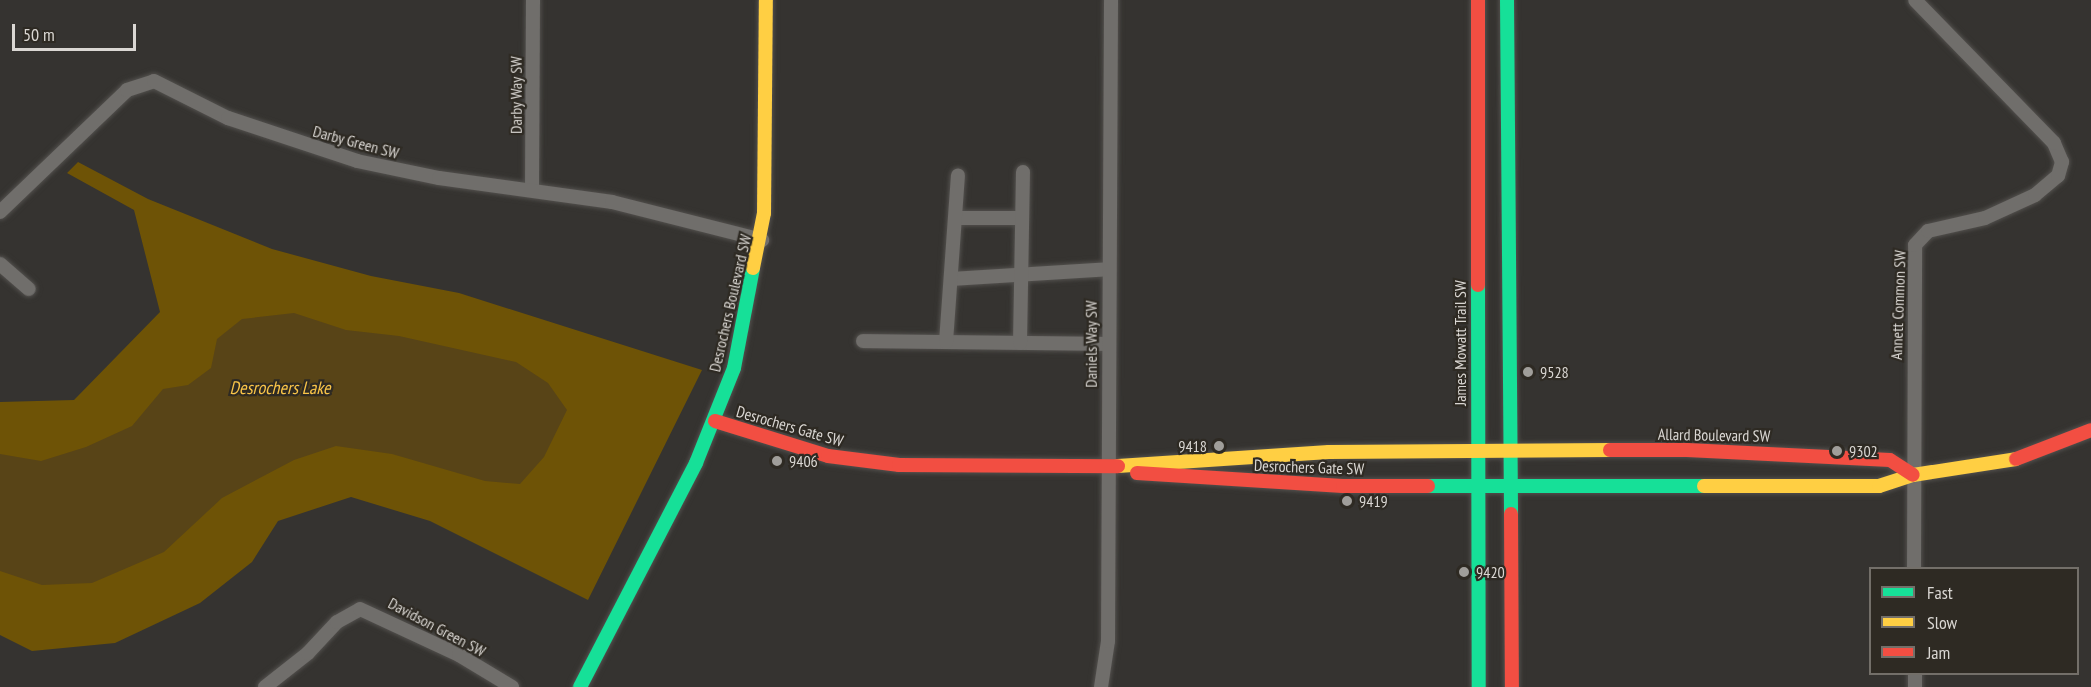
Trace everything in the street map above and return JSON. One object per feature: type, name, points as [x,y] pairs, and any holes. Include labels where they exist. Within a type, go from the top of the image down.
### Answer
[{"type":"street","name":"Darby Way SW","points":[[531,190],[532,0]]},
{"type":"street","name":"Desrochers Boulevard SW","points":[[580,687],[715,421],[734,368],[762,240],[766,165],[766,0]]},
{"type":"street","name":"Daniels Way SW","points":[[1101,687],[1108,641],[1107,344],[1111,0]]},
{"type":"street","name":"James Mowatt Trail SW","points":[[1478,0],[1476,452],[1479,687]]},
{"type":"street","points":[[1507,0],[1512,687]]},
{"type":"street","name":"Annett Common SW","points":[[1914,567],[1915,245],[1928,231],[1985,218],[2035,195],[2058,176],[2062,162],[2054,143],[1915,0]]},
{"type":"street","name":"Darby Green SW","points":[[0,212],[95,118],[127,90],[146,81],[162,84],[228,118],[313,149],[396,170],[623,204],[762,240]]},
{"type":"street","points":[[1020,343],[1023,172]]},
{"type":"street","points":[[946,342],[958,175]]},
{"type":"street","points":[[956,218],[1022,218]]},
{"type":"street","points":[[0,264],[29,289]]},
{"type":"street","points":[[951,279],[1108,269]]},
{"type":"street","points":[[864,341],[1107,344]]},
{"type":"street","name":"Desrochers Gate SW","points":[[715,421],[799,449],[864,463],[1108,467],[1329,452],[1510,451]]},
{"type":"street","points":[[1510,486],[1879,486],[1913,475],[2010,461],[2091,430]]},
{"type":"street","name":"Allard Boulevard SW","points":[[1510,451],[1772,452],[1890,460],[1913,475]]},
{"type":"street","name":"Desrochers Gate SW","points":[[1108,467],[1125,472],[1343,486],[1510,486]]},
{"type":"street","name":"Davidson Green SW","points":[[265,687],[308,653],[337,622],[360,609],[459,655],[512,687]]},
{"type":"shaded area","points":[[78,162],[148,199],[272,249],[371,276],[459,293],[702,370],[588,600],[430,521],[351,497],[278,521],[252,562],[200,603],[115,643],[32,651],[0,635],[0,402],[74,400],[160,312],[134,210],[67,173]]},
{"type":"water","name":"Desrochers Lake","points":[[294,313],[346,330],[399,336],[516,362],[548,383],[567,410],[544,457],[520,484],[485,481],[392,454],[336,446],[294,460],[222,498],[164,552],[92,583],[42,585],[0,571],[0,454],[41,461],[86,447],[132,426],[163,389],[188,385],[211,368],[217,339],[242,319]]},
{"type":"traffic: fast","points":[[1507,0],[1511,514]]},
{"type":"traffic: fast","points":[[580,687],[696,463],[734,368],[753,268]]},
{"type":"traffic: fast","points":[[1478,285],[1479,687]]},
{"type":"traffic: fast","points":[[1428,486],[1704,486]]},
{"type":"traffic: slow","points":[[753,268],[764,213],[766,0]]},
{"type":"traffic: slow","points":[[1118,466],[1329,452],[1610,450]]},
{"type":"traffic: slow","points":[[1704,486],[1879,486],[1913,475],[2016,459]]},
{"type":"traffic: jam","points":[[1478,0],[1478,285]]},
{"type":"traffic: jam","points":[[715,421],[828,456],[899,465],[1118,466]]},
{"type":"traffic: jam","points":[[2016,459],[2091,430]]},
{"type":"traffic: jam","points":[[1610,450],[1687,450],[1890,460],[1913,475]]},
{"type":"traffic: jam","points":[[1137,473],[1343,486],[1428,486]]},
{"type":"traffic: jam","points":[[1511,514],[1512,687]]},
{"type":"place","name":"9528","points":[[1528,372]]},
{"type":"place","name":"9418","points":[[1219,446]]},
{"type":"place","name":"9302","points":[[1837,451]]},
{"type":"place","name":"9406","points":[[777,461]]},
{"type":"place","name":"9419","points":[[1347,501]]},
{"type":"place","name":"9420","points":[[1464,572]]}]
